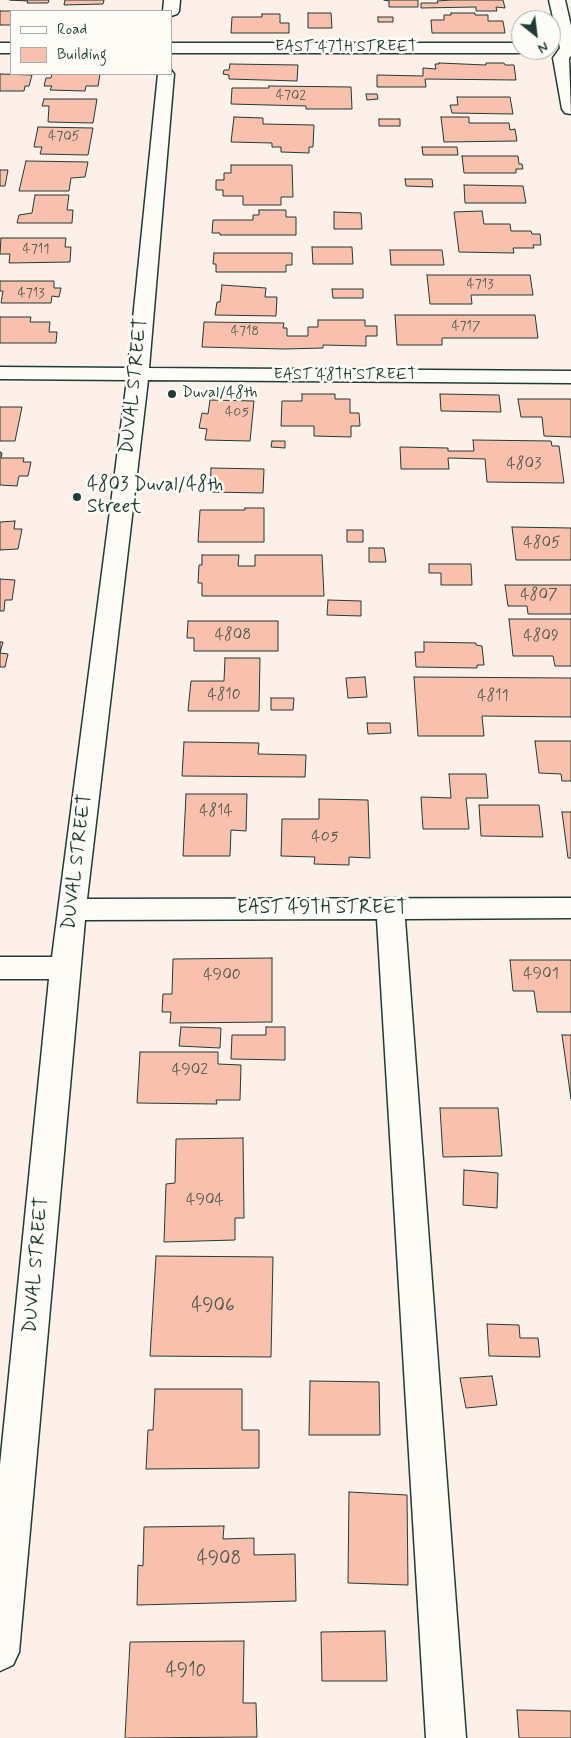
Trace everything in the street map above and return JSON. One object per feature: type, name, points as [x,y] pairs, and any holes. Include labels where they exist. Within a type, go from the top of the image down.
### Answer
[{"type":"street","points":[[557,0],[569,48],[561,58],[571,109]]},
{"type":"street","name":"EAST 47TH STREET","points":[[172,48],[511,48]]},
{"type":"street","name":"DUVAL STREET","points":[[0,1652],[65,968],[138,374],[166,75]]},
{"type":"street","name":"EAST 48TH STREET","points":[[0,373],[571,377]]},
{"type":"street","name":"EAST 49TH STREET","points":[[73,910],[571,908]]},
{"type":"street","points":[[390,909],[446,1738]]},
{"type":"street","points":[[0,968],[65,968]]},
{"type":"building","points":[[10,0],[49,0],[48,3],[27,3],[28,1]]},
{"type":"building","points":[[65,0],[104,0],[103,4],[64,5]]},
{"type":"building","points":[[384,0],[418,0],[418,7],[389,7],[389,1]]},
{"type":"building","points":[[503,0],[505,8],[496,7],[497,11],[476,11],[476,7],[421,8],[421,3],[438,3],[437,1]]},
{"type":"building","points":[[0,11],[10,11],[10,25],[0,25]]},
{"type":"building","points":[[308,13],[331,13],[332,28],[308,28]]},
{"type":"building","points":[[451,13],[488,15],[488,21],[503,21],[505,33],[432,33],[431,20],[444,20],[444,15],[451,15]]},
{"type":"building","points":[[262,14],[280,14],[280,23],[289,23],[289,33],[231,33],[232,17],[262,17]]},
{"type":"building","points":[[378,17],[393,17],[393,22],[378,22]]},
{"type":"building","points":[[486,63],[504,63],[505,65],[514,65],[516,80],[425,79],[426,87],[377,87],[377,75],[423,76],[423,68],[436,69],[435,64],[486,65]]},
{"type":"building","points":[[230,64],[298,65],[297,81],[229,79],[229,75],[223,74],[224,70],[229,70]]},
{"type":"building","points":[[0,74],[32,75],[29,86],[25,86],[24,91],[0,91]]},
{"type":"building","points":[[52,75],[100,75],[98,86],[86,86],[85,91],[50,90],[52,86],[44,86],[46,78],[51,78]]},
{"type":"building","points":[[269,86],[351,87],[352,109],[306,109],[306,106],[231,104],[232,88],[269,88]]},
{"type":"building","points":[[366,94],[377,94],[378,99],[367,100]]},
{"type":"building","points":[[457,97],[510,97],[513,114],[452,113],[450,105],[458,105]]},
{"type":"building","points":[[44,99],[97,99],[93,123],[48,122],[49,106],[42,106]]},
{"type":"building","points":[[234,117],[263,118],[263,124],[314,125],[313,147],[309,147],[309,153],[281,152],[281,147],[272,147],[272,143],[231,142]]},
{"type":"building","points":[[441,117],[469,117],[469,123],[509,123],[510,130],[515,129],[517,141],[444,142]]},
{"type":"building","points":[[379,119],[400,119],[400,126],[379,126]]},
{"type":"building","points":[[38,127],[93,128],[88,155],[40,154],[42,147],[34,147]]},
{"type":"building","points":[[422,147],[457,147],[458,155],[423,155]]},
{"type":"building","points":[[462,156],[518,156],[519,164],[522,164],[523,169],[516,169],[516,173],[464,173]]},
{"type":"building","points":[[26,161],[88,162],[85,177],[71,178],[69,191],[19,191]]},
{"type":"building","points":[[231,165],[292,165],[293,197],[281,197],[281,205],[243,205],[243,196],[223,196],[223,190],[216,190],[216,180],[224,180],[224,173],[231,173]]},
{"type":"building","points":[[0,170],[8,170],[5,186],[0,186]]},
{"type":"building","points":[[405,179],[432,179],[433,187],[406,186]]},
{"type":"building","points":[[464,185],[523,186],[526,203],[465,203]]},
{"type":"building","points":[[35,195],[69,195],[67,210],[73,210],[72,223],[17,223],[19,215],[32,213]]},
{"type":"building","points":[[259,210],[286,210],[286,217],[296,217],[296,235],[220,235],[220,233],[212,233],[213,220],[253,220],[253,215],[259,215]]},
{"type":"building","points":[[482,211],[484,224],[510,224],[511,231],[531,231],[532,234],[540,234],[541,245],[533,245],[534,248],[513,248],[514,253],[459,252],[454,212]]},
{"type":"building","points":[[334,212],[361,213],[362,229],[334,229]]},
{"type":"building","points":[[1,238],[66,238],[65,247],[71,247],[70,262],[9,263],[10,254],[0,254]]},
{"type":"building","points":[[312,247],[352,247],[353,264],[313,264]]},
{"type":"building","points":[[390,250],[442,250],[444,265],[391,265]]},
{"type":"building","points":[[214,253],[292,253],[292,265],[286,265],[286,272],[216,272],[216,264],[213,264]]},
{"type":"building","points":[[427,275],[530,275],[533,295],[471,295],[472,304],[430,304]]},
{"type":"building","points":[[0,281],[54,281],[54,288],[61,288],[59,297],[52,296],[51,303],[1,303],[3,291],[0,291]]},
{"type":"building","points":[[222,285],[266,288],[265,297],[277,297],[276,316],[215,315],[217,302],[220,302]]},
{"type":"building","points":[[332,289],[363,289],[363,298],[333,298]]},
{"type":"building","points":[[395,315],[535,315],[538,338],[442,338],[442,345],[397,345]]},
{"type":"building","points":[[0,317],[31,317],[30,322],[50,322],[49,332],[57,332],[56,343],[0,343]]},
{"type":"building","points":[[318,320],[365,320],[365,326],[377,326],[377,336],[366,336],[366,346],[323,345],[323,348],[284,349],[202,347],[204,322],[284,323],[283,328],[287,328],[287,336],[308,336],[308,327],[318,327]]},
{"type":"building","points":[[302,394],[335,394],[335,399],[350,399],[350,413],[359,413],[360,426],[351,426],[351,437],[314,436],[314,426],[281,426],[282,401],[302,401]]},
{"type":"building","points":[[440,394],[499,395],[501,412],[441,411]]},
{"type":"building","points":[[518,399],[571,399],[571,437],[544,436],[542,417],[521,417]]},
{"type":"building","points":[[210,400],[254,401],[250,441],[205,440],[207,429],[199,428],[202,413],[208,414]]},
{"type":"building","points":[[0,407],[22,407],[15,441],[0,441]]},
{"type":"building","points":[[473,440],[551,441],[552,446],[559,446],[564,483],[487,482],[485,459],[448,458],[449,469],[401,469],[400,447],[448,448],[448,451],[474,451]]},
{"type":"building","points":[[272,441],[285,441],[285,448],[271,447]]},
{"type":"building","points":[[0,452],[2,453],[1,458],[24,458],[23,462],[31,462],[28,476],[19,476],[17,486],[0,485]]},
{"type":"building","points":[[211,468],[264,469],[263,493],[210,492]]},
{"type":"building","points":[[245,508],[264,508],[264,542],[198,542],[200,510],[245,510]]},
{"type":"building","points":[[15,521],[14,529],[22,529],[18,549],[0,550],[0,522]]},
{"type":"building","points":[[512,527],[571,528],[571,560],[516,560]]},
{"type":"building","points":[[347,530],[363,530],[363,542],[347,542]]},
{"type":"building","points":[[369,548],[384,548],[386,562],[369,562]]},
{"type":"building","points":[[202,555],[239,555],[238,566],[255,566],[255,555],[322,555],[324,596],[202,596],[202,583],[198,583],[199,565],[202,565]]},
{"type":"building","points":[[429,564],[471,564],[472,585],[441,585],[441,573],[429,573]]},
{"type":"building","points":[[0,579],[15,580],[12,600],[5,600],[4,611],[0,611]]},
{"type":"building","points":[[505,585],[571,585],[571,614],[528,614],[527,606],[508,606]]},
{"type":"building","points":[[328,600],[361,601],[361,616],[327,615]]},
{"type":"building","points":[[509,619],[571,619],[571,666],[555,666],[553,656],[513,656]]},
{"type":"building","points":[[188,621],[278,621],[278,651],[194,651],[194,638],[187,638]]},
{"type":"building","points":[[0,642],[3,642],[0,653]]},
{"type":"building","points":[[424,642],[476,643],[476,645],[482,646],[484,665],[477,665],[477,668],[416,667],[415,652],[424,652]]},
{"type":"building","points":[[0,653],[8,654],[5,667],[0,667]]},
{"type":"building","points":[[225,658],[260,658],[259,711],[188,711],[191,681],[224,681]]},
{"type":"building","points":[[365,677],[367,697],[348,698],[346,678]]},
{"type":"building","points":[[414,677],[571,678],[571,717],[482,716],[484,736],[418,736]]},
{"type":"building","points":[[271,698],[294,698],[293,710],[271,710]]},
{"type":"building","points":[[367,723],[390,723],[391,733],[368,734]]},
{"type":"building","points":[[535,741],[571,741],[571,781],[562,781],[561,774],[539,773]]},
{"type":"building","points":[[184,742],[259,743],[258,754],[306,755],[305,777],[182,776]]},
{"type":"building","points":[[449,774],[486,774],[488,798],[466,798],[469,829],[423,829],[421,797],[451,798]]},
{"type":"building","points":[[186,794],[247,794],[246,831],[231,830],[230,856],[183,856]]},
{"type":"building","points":[[319,799],[368,800],[370,858],[349,857],[349,865],[314,864],[315,857],[281,856],[282,819],[319,819]]},
{"type":"building","points":[[479,805],[539,805],[543,837],[481,836]]},
{"type":"building","points":[[562,812],[571,812],[571,858],[568,858]]},
{"type":"building","points":[[272,958],[272,1022],[170,1023],[171,1012],[162,1012],[163,994],[172,994],[173,959]]},
{"type":"building","points":[[510,960],[571,960],[571,1012],[537,1012],[534,991],[513,991]]},
{"type":"building","points":[[181,1027],[221,1028],[220,1048],[179,1046]]},
{"type":"building","points":[[266,1027],[285,1027],[285,1060],[231,1059],[232,1035],[266,1035]]},
{"type":"building","points":[[562,1035],[571,1035],[571,1099]]},
{"type":"building","points":[[140,1052],[218,1052],[218,1064],[241,1065],[240,1100],[216,1100],[217,1104],[137,1103]]},
{"type":"building","points":[[440,1108],[498,1108],[502,1156],[443,1157]]},
{"type":"building","points":[[243,1138],[244,1218],[235,1218],[235,1240],[164,1242],[166,1184],[175,1183],[176,1139]]},
{"type":"building","points":[[464,1170],[498,1173],[497,1208],[463,1205]]},
{"type":"building","points":[[156,1256],[273,1257],[271,1357],[150,1356]]},
{"type":"building","points":[[487,1324],[519,1325],[520,1338],[538,1338],[540,1357],[489,1356]]},
{"type":"building","points":[[492,1376],[497,1405],[466,1408],[460,1378]]},
{"type":"building","points":[[310,1381],[379,1382],[380,1435],[309,1435]]},
{"type":"building","points":[[155,1389],[242,1389],[242,1430],[259,1430],[259,1468],[146,1469],[148,1430],[153,1430]]},
{"type":"building","points":[[349,1492],[407,1495],[408,1585],[348,1583]]},
{"type":"building","points":[[224,1526],[223,1539],[254,1538],[254,1555],[295,1554],[296,1601],[137,1605],[138,1565],[143,1566],[144,1527]]},
{"type":"building","points":[[385,1631],[387,1681],[322,1681],[321,1632]]},
{"type":"building","points":[[244,1641],[243,1703],[256,1703],[257,1737],[125,1738],[130,1642]]},
{"type":"building","points":[[517,1710],[571,1711],[571,1738],[519,1738]]},
{"type":"place","name":"Duval/48th","points":[[172,394]]},
{"type":"place","name":"4803 Duval/48th Street","points":[[77,497]]}]
